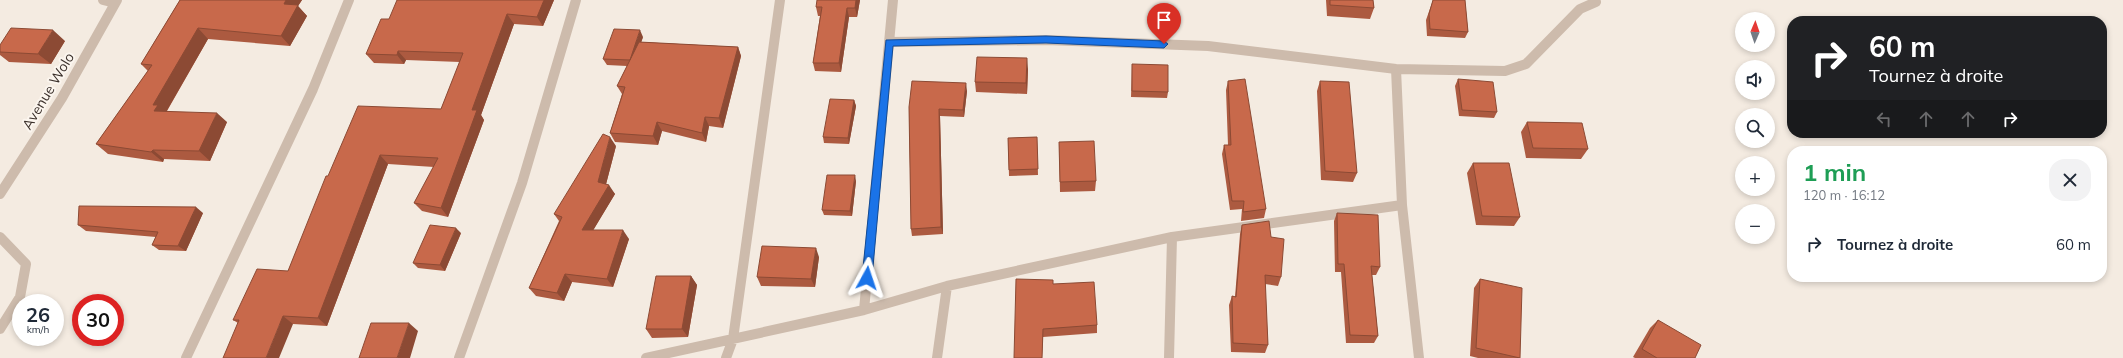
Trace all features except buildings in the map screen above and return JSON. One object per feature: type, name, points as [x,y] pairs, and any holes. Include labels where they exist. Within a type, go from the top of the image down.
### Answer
[{"type":"street","points":[[103,0],[116,2]]},
{"type":"street","points":[[186,358],[313,89],[349,0]]},
{"type":"street","points":[[459,358],[522,183],[576,0]]},
{"type":"street","points":[[726,358],[733,339],[780,0]]},
{"type":"street","points":[[864,310],[893,0]]},
{"type":"street","points":[[889,42],[1046,40],[1208,46],[1396,69],[1505,71],[1526,64],[1580,9],[1596,2],[1590,0]]},
{"type":"street","name":"Avenue Wolo","points":[[0,194],[62,98],[116,2]]},
{"type":"street","points":[[1396,69],[1402,205],[1419,358]]},
{"type":"street","points":[[646,358],[864,310],[947,286],[1172,237],[1402,205]]},
{"type":"street","points":[[0,237],[26,264],[20,297],[0,329]]},
{"type":"street","points":[[1169,358],[1172,237]]},
{"type":"street","points":[[937,358],[947,286]]},
{"type":"route","points":[[867,278],[889,42],[1046,40],[1164,44]]}]
